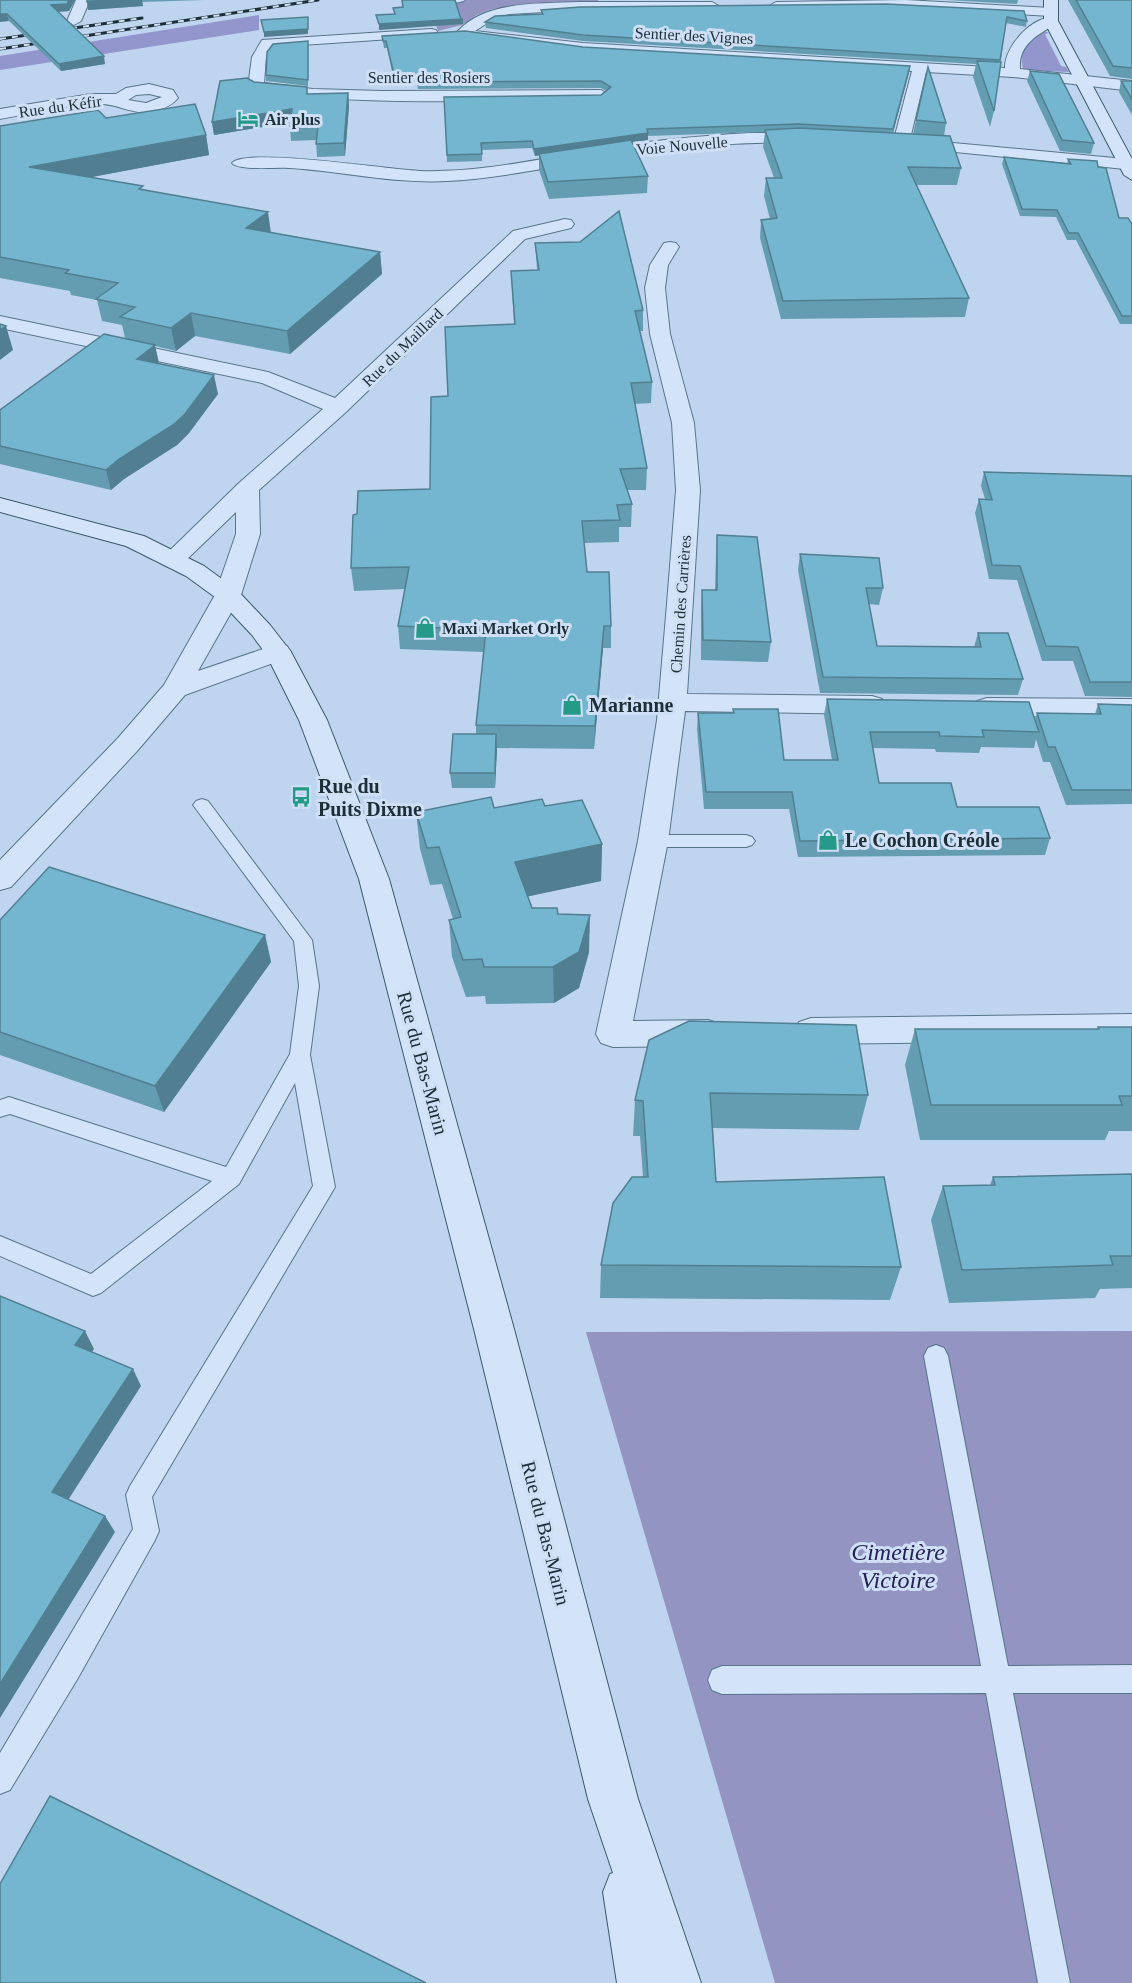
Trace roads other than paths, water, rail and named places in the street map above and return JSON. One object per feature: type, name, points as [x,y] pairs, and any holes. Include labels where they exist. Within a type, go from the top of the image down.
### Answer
[{"type":"street","points":[[74,21],[83,0]]},
{"type":"street","points":[[766,6],[879,3],[1051,11]]},
{"type":"street","points":[[455,32],[473,28],[490,15],[509,10],[580,6],[720,6]]},
{"type":"street","points":[[1013,73],[1012,54],[1018,42],[1051,11]]},
{"type":"street","points":[[1051,11],[1083,81],[1130,169]]},
{"type":"street","name":"Sentier des Vignes","points":[[257,89],[259,57],[267,43],[455,32],[582,47],[1013,73],[1132,86]]},
{"type":"street","points":[[901,143],[920,68]]},
{"type":"street","name":"Sentier des Rosiers","points":[[257,89],[313,94],[382,96],[601,95]]},
{"type":"street","name":"Rue du Kéfir","points":[[0,114],[91,99],[120,99]]},
{"type":"street","name":"Voie Nouvelle","points":[[240,163],[266,161],[389,173],[447,176],[647,147],[781,138],[828,139]]},
{"type":"street","points":[[880,142],[1130,169]]},
{"type":"street","name":"Rue du Maillard","points":[[173,559],[519,236],[565,224]]},
{"type":"street","name":"Chemin des Carrières","points":[[669,247],[659,265],[655,288],[660,334],[683,423],[688,490],[673,702],[654,841],[613,1034],[742,1032]]},
{"type":"street","points":[[0,322],[268,378],[338,407]]},
{"type":"street","points":[[0,879],[128,744],[175,689],[228,595],[248,534],[247,488]]},
{"type":"street","name":"Rue du Bas-Marin","points":[[0,505],[96,529],[135,542],[195,571],[228,595],[261,630],[278,652],[313,720],[374,879],[494,1329],[613,1799],[675,1983]]},
{"type":"street","points":[[175,689],[278,652]]},
{"type":"street","points":[[673,702],[898,706]]},
{"type":"street","points":[[957,706],[1132,708]]},
{"type":"street","points":[[778,1032],[1132,1027]]},
{"type":"street","name":"Rue du Bas-Marin","points":[[613,1799],[643,1983]]},
{"type":"lane","points":[[440,0],[461,0]]},
{"type":"lane","points":[[0,1780],[68,1668],[146,1531],[139,1495],[324,1187],[300,1055],[309,986],[303,940],[202,805]]},
{"type":"lane","points":[[654,841],[746,841]]},
{"type":"lane","points":[[0,1246],[93,1287],[231,1178],[300,1055]]},
{"type":"lane","points":[[0,1109],[9,1105],[231,1178]]},
{"type":"lane","points":[[936,1356],[999,1680],[1054,1983]]},
{"type":"lane","points":[[722,1680],[1132,1679]]},
{"type":"railway","points":[[0,49],[318,0]]},
{"type":"railway","points":[[0,39],[142,18]]},
{"type":"place","name":"Air plus","points":[[248,119]]},
{"type":"place","name":"Maxi Market Orly","points":[[425,628]]},
{"type":"place","name":"Marianne","points":[[572,705]]},
{"type":"place","name":"Rue du Puits Dixme","points":[[301,797]]},
{"type":"place","name":"Le Cochon Créole","points":[[828,840]]},
{"type":"park label","name":"Cimetière Victoire","points":[[898,1566]]}]
